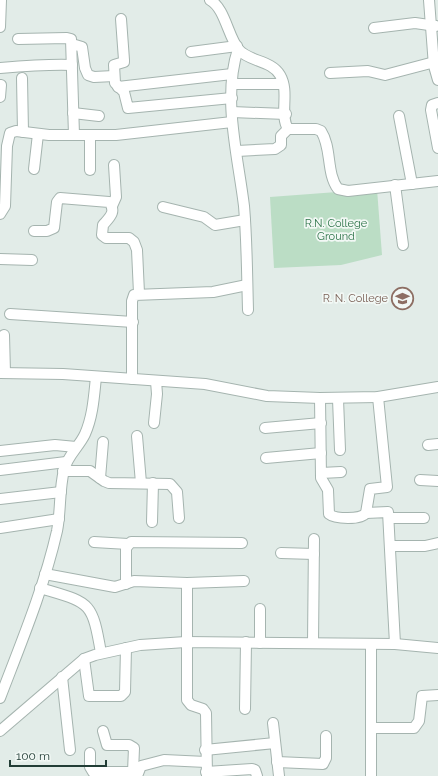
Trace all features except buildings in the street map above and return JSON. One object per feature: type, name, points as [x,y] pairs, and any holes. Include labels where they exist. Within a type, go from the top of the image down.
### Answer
[{"type":"street","points":[[0,28],[1,0]]},
{"type":"street","points":[[210,0],[218,6],[238,48],[244,54],[276,70],[283,84],[288,129],[282,136],[281,145],[275,149],[237,151]]},
{"type":"street","points":[[429,0],[435,26],[438,80]]},
{"type":"street","points":[[121,20],[124,62],[114,65],[114,76],[115,83],[118,88],[124,92],[127,106],[130,109],[232,98]]},
{"type":"street","points":[[374,28],[415,23],[435,26]]},
{"type":"street","points":[[18,39],[70,38],[72,44],[74,135]]},
{"type":"street","points":[[72,44],[82,47],[85,68],[88,75],[94,77],[114,76]]},
{"type":"street","points":[[191,52],[238,48]]},
{"type":"street","points":[[238,48],[232,79],[232,117],[245,220],[248,310]]},
{"type":"street","points":[[330,73],[368,70],[385,75],[436,62]]},
{"type":"street","points":[[0,68],[29,67],[47,64],[72,65]]},
{"type":"street","points":[[22,78],[24,132]]},
{"type":"street","points":[[118,88],[232,79],[283,84]]},
{"type":"street","points":[[0,97],[1,85]]},
{"type":"street","points":[[438,103],[432,105],[431,110],[438,148]]},
{"type":"street","points":[[74,113],[99,116]]},
{"type":"street","points":[[0,214],[5,206],[7,146],[5,132],[74,135],[120,134],[232,117],[286,114]]},
{"type":"street","points":[[399,116],[412,184]]},
{"type":"street","points":[[288,129],[316,129],[321,131],[326,143],[333,181],[338,190],[348,191],[438,181]]},
{"type":"street","points":[[34,169],[38,134]]},
{"type":"street","points":[[90,135],[90,170]]},
{"type":"street","points":[[114,164],[116,196],[112,206],[111,217],[102,228],[102,235],[106,238],[128,238],[134,242],[137,250],[139,294]]},
{"type":"street","points":[[394,186],[403,245]]},
{"type":"street","points":[[34,231],[47,231],[54,228],[57,202],[60,198],[109,202],[112,206]]},
{"type":"street","points":[[163,207],[204,217],[215,225],[245,220]]},
{"type":"street","points":[[0,259],[32,260]]},
{"type":"street","points":[[132,379],[132,298],[139,294],[213,292],[247,285]]},
{"type":"street","points":[[10,314],[133,322]]},
{"type":"street","points":[[4,335],[2,373],[63,374],[156,380],[205,384],[267,396],[320,398],[378,397],[438,387]]},
{"type":"street","points":[[0,698],[40,588],[59,519],[65,467],[88,425],[96,377]]},
{"type":"street","points":[[154,422],[157,394],[156,380]]},
{"type":"street","points":[[366,514],[370,489],[387,486],[378,397]]},
{"type":"street","points":[[320,398],[321,481],[328,490],[329,511],[331,516],[360,517],[366,514],[388,512],[395,644]]},
{"type":"street","points":[[338,398],[340,450]]},
{"type":"street","points":[[265,428],[320,424]]},
{"type":"street","points":[[137,436],[141,483]]},
{"type":"street","points":[[100,478],[103,442]]},
{"type":"street","points":[[428,445],[438,444]]},
{"type":"street","points":[[0,451],[55,445],[76,447]]},
{"type":"street","points":[[266,458],[321,452]]},
{"type":"street","points":[[0,470],[65,467],[90,471],[100,478],[110,482],[165,483],[174,486],[177,492],[180,518]]},
{"type":"street","points":[[321,473],[340,472]]},
{"type":"street","points":[[420,480],[438,481]]},
{"type":"street","points":[[152,522],[154,483]]},
{"type":"street","points":[[0,499],[61,492]]},
{"type":"street","points":[[389,518],[424,518]]},
{"type":"street","points":[[0,528],[59,519]]},
{"type":"street","points":[[313,643],[314,539]]},
{"type":"street","points":[[94,542],[128,544],[135,542],[242,543]]},
{"type":"street","points":[[391,546],[425,546],[438,543]]},
{"type":"street","points":[[126,584],[125,558],[128,544]]},
{"type":"street","points":[[281,553],[314,554]]},
{"type":"street","points":[[44,574],[115,587],[134,581],[187,583],[244,581]]},
{"type":"street","points":[[187,583],[187,700],[191,705],[205,710],[206,774],[255,770],[257,776]]},
{"type":"street","points":[[40,588],[75,599],[87,606],[96,622],[101,653]]},
{"type":"street","points":[[260,609],[260,643]]},
{"type":"street","points":[[0,731],[84,659],[101,653],[126,648],[186,642],[246,642],[395,644],[438,648]]},
{"type":"street","points":[[245,709],[246,642]]},
{"type":"street","points":[[371,644],[371,776]]},
{"type":"street","points":[[84,659],[89,696],[121,696],[125,692],[126,648]]},
{"type":"street","points":[[62,677],[70,750]]},
{"type":"street","points":[[371,728],[414,728],[419,721],[422,696],[438,695]]},
{"type":"street","points":[[273,723],[279,776]]},
{"type":"street","points":[[103,731],[107,745],[129,746],[134,748],[136,774]]},
{"type":"street","points":[[277,762],[323,764],[326,758],[326,736]]},
{"type":"street","points":[[205,750],[275,743]]},
{"type":"street","points":[[90,753],[90,767],[93,772],[136,774]]},
{"type":"street","points":[[136,774],[141,766],[164,760],[206,762]]},
{"type":"green space","name":"R.N. College Ground","points":[[377,189],[382,255],[341,265],[274,268],[270,197]]},
{"type":"place","name":"R. N. College","points":[[403,298]]}]
